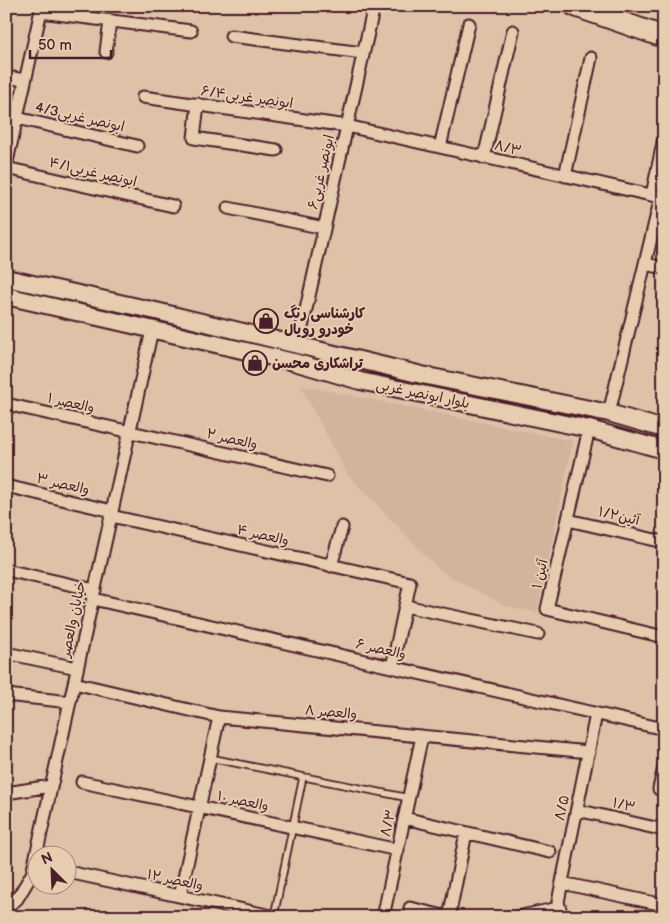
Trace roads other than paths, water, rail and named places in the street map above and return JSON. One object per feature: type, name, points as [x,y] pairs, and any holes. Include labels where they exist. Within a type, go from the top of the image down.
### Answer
[{"type":"highway","points":[[575,6],[664,37]]},
{"type":"main road","name":"بلوار ابونصر غربی","points":[[6,278],[403,371],[609,414],[664,429]]},
{"type":"main road","name":"بلوار ابونصر غربی","points":[[6,296],[294,362],[360,381],[589,428],[664,450]]},
{"type":"main road","points":[[514,413],[518,394]]},
{"type":"street","name":"۶ابونصر غربی","points":[[298,345],[374,6]]},
{"type":"street","points":[[6,167],[8,147],[17,118],[41,9],[110,21],[190,31]]},
{"type":"street","points":[[106,52],[110,21]]},
{"type":"street","points":[[440,147],[469,24]]},
{"type":"street","points":[[484,158],[513,31]]},
{"type":"street","points":[[232,36],[363,53]]},
{"type":"street","points":[[565,176],[591,58]]},
{"type":"street","points":[[6,76],[25,80]]},
{"type":"street","name":"۶/۴ابونصر غربی","points":[[143,96],[347,126]]},
{"type":"street","points":[[198,104],[194,138],[276,150]]},
{"type":"street","name":"4/3ابونصر غربی","points":[[17,118],[137,146]]},
{"type":"street","name":"۸/۳","points":[[347,126],[659,197]]},
{"type":"street","points":[[609,414],[659,197],[664,138]]},
{"type":"street","name":"۴/۱ابونصر غربی","points":[[6,167],[173,206]]},
{"type":"street","points":[[228,208],[324,228]]},
{"type":"street","points":[[645,264],[664,268]]},
{"type":"street","name":"خیابان والعصر","points":[[6,907],[17,899],[32,874],[152,330]]},
{"type":"street","name":"والعصر ۱","points":[[6,404],[129,432]]},
{"type":"street","name":"آئین ۱","points":[[589,428],[547,609],[664,637]]},
{"type":"street","name":"والعصر ۲","points":[[129,432],[327,476]]},
{"type":"street","name":"والعصر ۳","points":[[6,486],[112,514]]},
{"type":"street","name":"والعصر ۴","points":[[112,514],[410,583],[405,606]]},
{"type":"street","name":"۱/۲آئین","points":[[568,520],[664,542]]},
{"type":"street","points":[[331,566],[342,527]]},
{"type":"street","name":"والعصر ۶","points":[[6,570],[94,594],[392,667],[664,729]]},
{"type":"street","points":[[392,667],[405,606],[538,634]]},
{"type":"street","points":[[6,653],[77,668]]},
{"type":"street","name":"والعصر ۸","points":[[74,683],[219,717],[588,752]]},
{"type":"street","points":[[6,695],[70,702]]},
{"type":"street","name":"۸/۵","points":[[560,912],[558,902],[596,714]]},
{"type":"street","points":[[180,896],[219,717]]},
{"type":"street","name":"۸/۳","points":[[384,917],[422,736]]},
{"type":"street","points":[[659,788],[664,767]]},
{"type":"street","name":"والعصر ۱۰","points":[[82,782],[398,850]]},
{"type":"street","points":[[6,793],[51,786]]},
{"type":"street","name":"۱/۳","points":[[577,810],[664,830]]},
{"type":"street","points":[[404,818],[550,852]]},
{"type":"street","points":[[410,908],[448,917],[466,833]]},
{"type":"street","name":"والعصر ۱۲","points":[[78,874],[275,917]]},
{"type":"street","points":[[562,883],[664,905]]},
{"type":"street","points":[[517,917],[560,912]]},
{"type":"lane","points":[[210,758],[409,798]]},
{"type":"lane","points":[[275,917],[303,776]]},
{"type":"place","name":"کارشناسی رنگ خودرو رویال","points":[[266,321]]},
{"type":"place","name":"تراشکاری محسن","points":[[255,363]]}]
